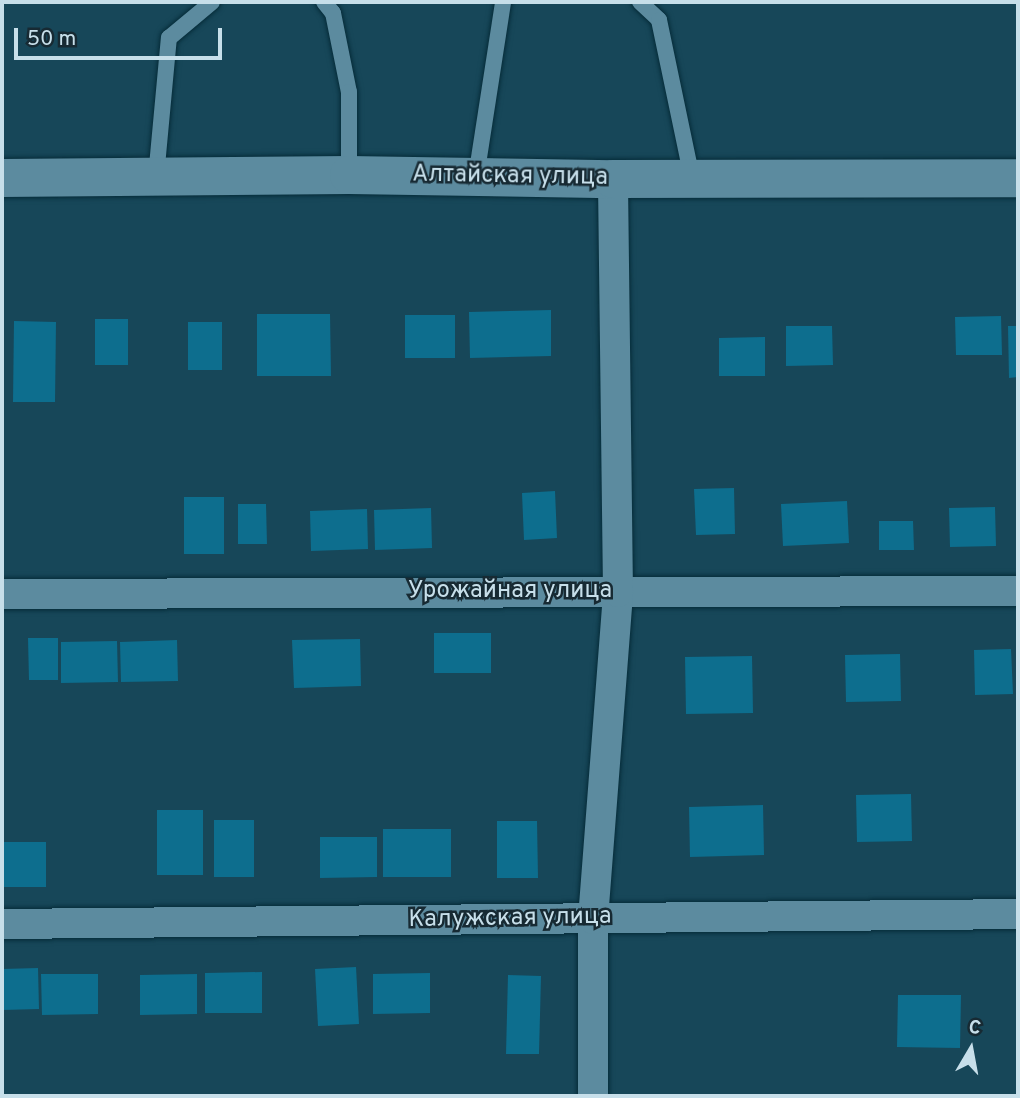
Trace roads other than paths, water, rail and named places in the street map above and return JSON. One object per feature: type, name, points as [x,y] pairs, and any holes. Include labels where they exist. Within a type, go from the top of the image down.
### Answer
[{"type":"main road","name":"Алтайская улица","points":[[2,178],[349,174],[613,178],[1018,178]]},
{"type":"street","points":[[593,1096],[593,919],[618,592],[613,178]]},
{"type":"street","name":"Урожайная улица","points":[[2,594],[1018,591]]},
{"type":"street","name":"Калужская улица","points":[[2,924],[1018,914]]},
{"type":"lane","points":[[156,177],[169,37],[212,2]]},
{"type":"lane","points":[[324,2],[333,13],[349,92],[349,174]]},
{"type":"lane","points":[[476,177],[503,2]]},
{"type":"lane","points":[[640,2],[659,20],[692,178]]}]
